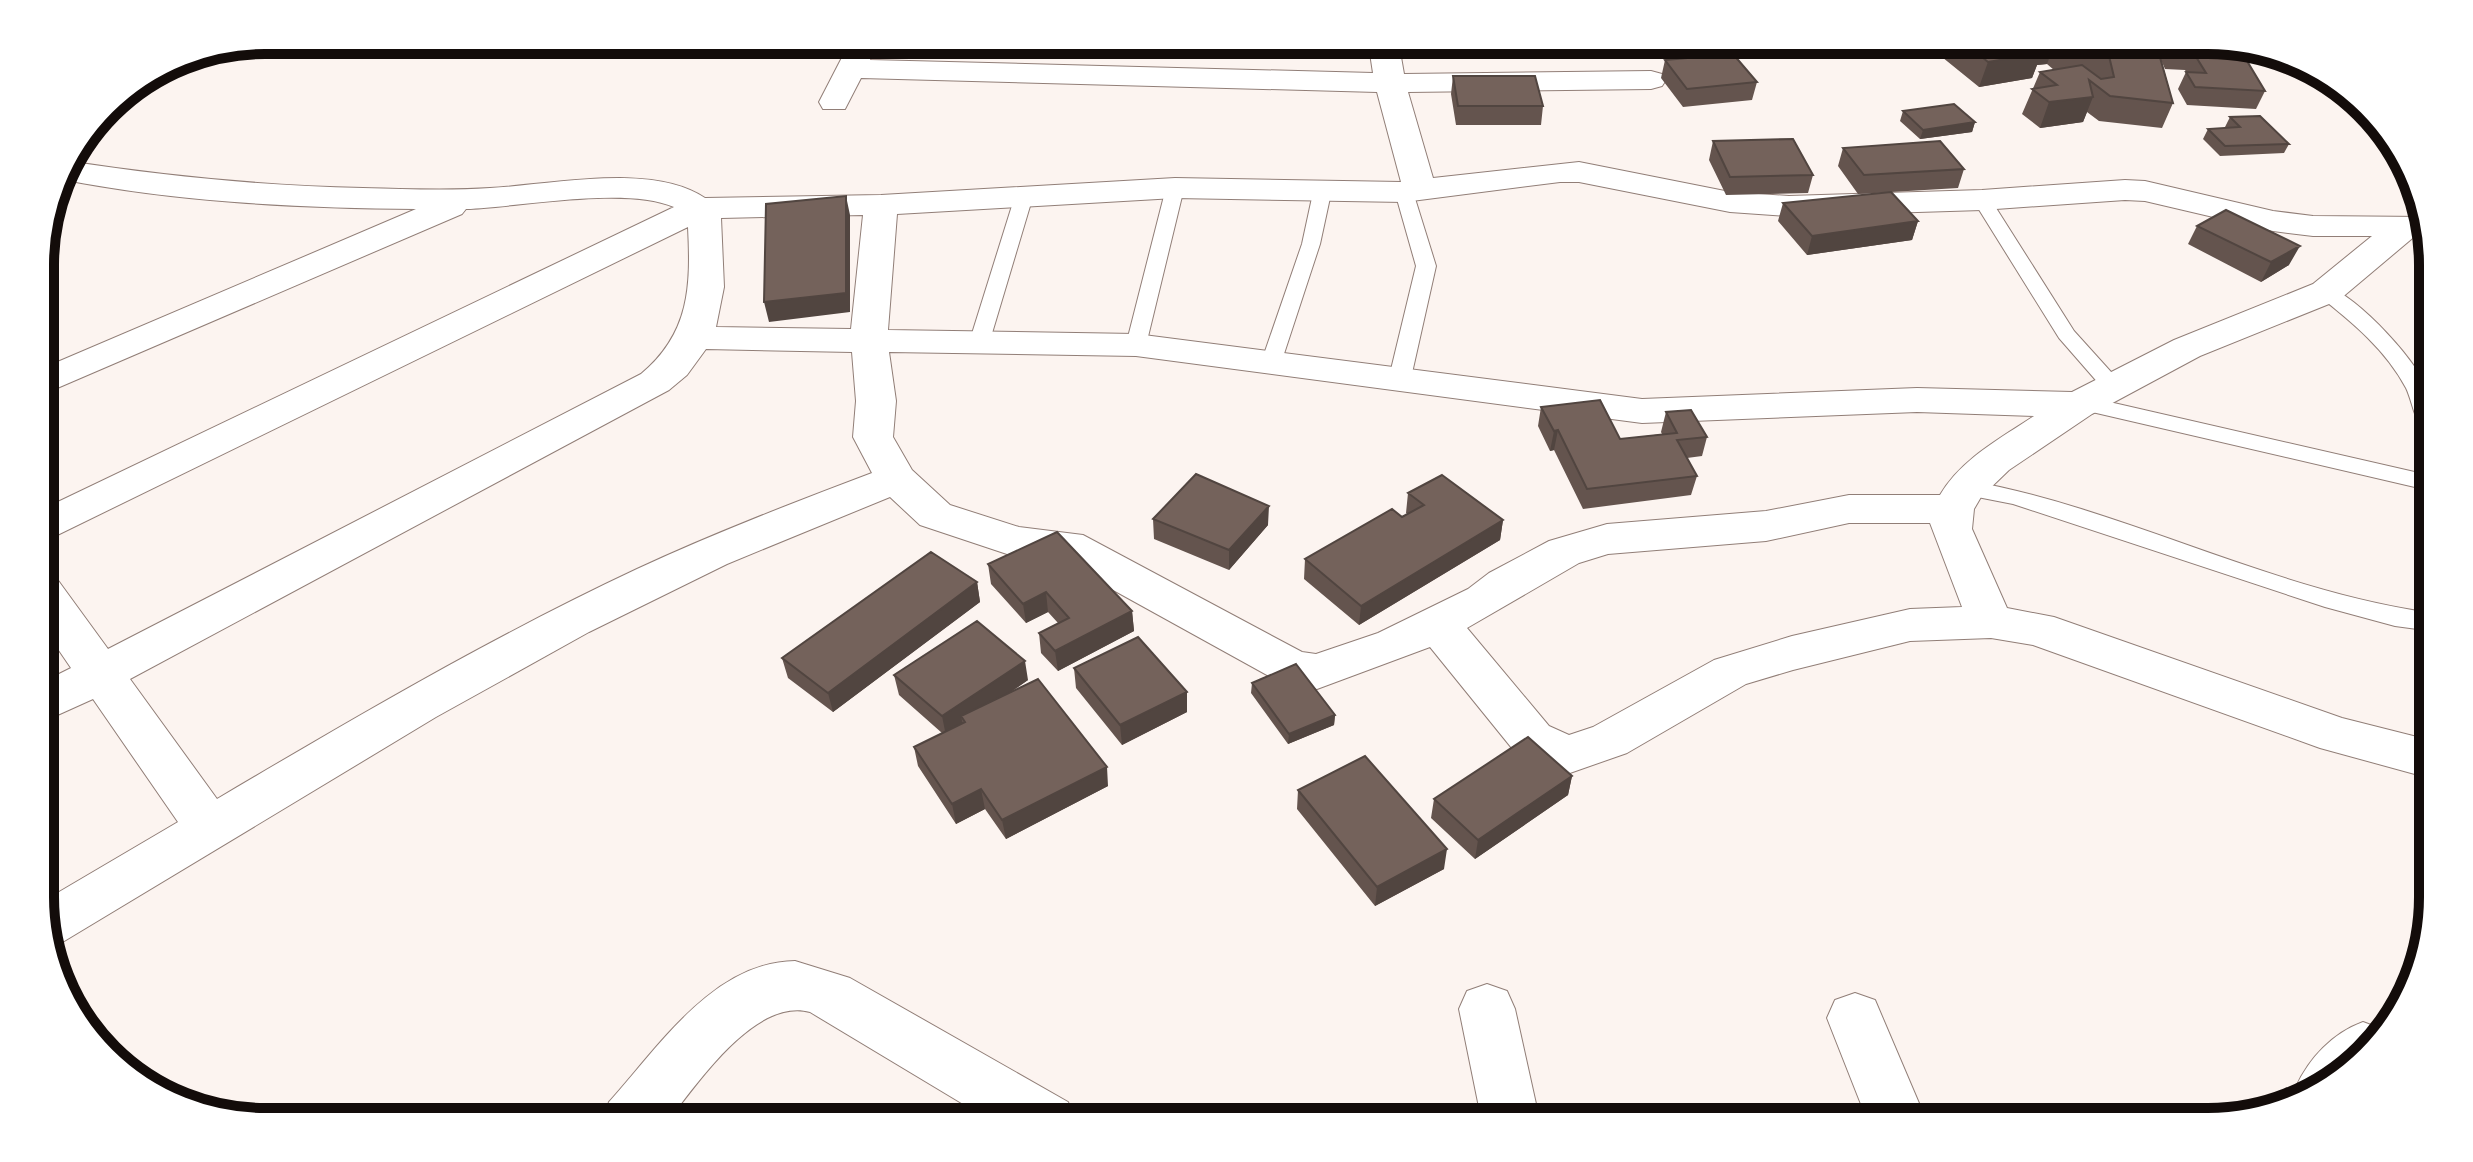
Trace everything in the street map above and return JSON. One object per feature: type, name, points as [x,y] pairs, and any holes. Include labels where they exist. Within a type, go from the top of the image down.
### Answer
[{"type":"street","points":[[834,102],[859,54]]},
{"type":"street","points":[[1385,54],[1412,191]]},
{"type":"street","points":[[852,69],[1390,83],[1651,80]]},
{"type":"street","points":[[54,698],[655,382],[674,369],[695,338],[703,318],[704,227],[699,208],[682,198],[632,190],[467,199],[296,198],[205,191],[76,172]]},
{"type":"street","points":[[54,522],[699,208],[881,205],[1175,188],[1322,193],[1412,191],[1579,172],[1758,205],[1819,206],[2145,191],[2260,218],[2313,226],[2415,226]]},
{"type":"street","points":[[54,377],[467,199]]},
{"type":"street","points":[[881,205],[869,339],[876,401],[873,437],[896,479],[935,515],[1016,542],[1068,546],[1292,668],[1317,672],[1355,660],[1438,625],[1564,552],[1607,539],[1766,526],[1849,509],[1959,498]]},
{"type":"street","points":[[1991,622],[1951,529],[1959,498],[1995,461],[2078,405],[2187,348],[2326,292],[2415,227]]},
{"type":"street","points":[[695,338],[980,340],[1136,345],[1399,382],[1642,411],[1917,400],[2078,405]]},
{"type":"street","points":[[56,921],[515,652],[651,581],[772,527],[896,479]]},
{"type":"street","points":[[54,607],[211,830]]},
{"type":"street","points":[[1438,625],[1532,739],[1567,755],[1610,740],[1742,668],[1910,625],[1991,622],[2038,629],[2337,735],[2419,756]]},
{"type":"street","points":[[642,1108],[727,1013],[752,996],[780,986],[808,986],[830,995],[1023,1108]]},
{"type":"street","points":[[1487,1009],[1508,1108]]},
{"type":"street","points":[[1855,1018],[1892,1108]]},
{"type":"lane","points":[[1136,345],[1175,188]]},
{"type":"lane","points":[[1399,382],[1426,266],[1412,191]]},
{"type":"lane","points":[[1271,363],[1311,244],[1322,193]]},
{"type":"lane","points":[[980,340],[1024,196]]},
{"type":"lane","points":[[1982,200],[2066,334],[2114,388]]},
{"type":"lane","points":[[2326,292],[2359,317],[2391,348],[2412,377],[2419,393]]},
{"type":"lane","points":[[2078,405],[2092,405],[2419,481]]},
{"type":"lane","points":[[1959,498],[2016,497],[2325,598],[2419,620]]},
{"type":"building","points":[[1733,54],[1757,82],[1687,89],[1665,60]]},
{"type":"building","points":[[1978,54],[2036,54],[1988,62]]},
{"type":"building","points":[[2092,54],[2159,54],[2173,103],[2110,96],[2089,80],[2093,97],[2049,102],[2032,89],[2057,85],[2040,72],[2082,65],[2101,79],[2114,77],[2109,56]]},
{"type":"building","points":[[2194,54],[2245,57],[2265,91],[2195,87],[2186,72],[2206,73]]},
{"type":"building","points":[[1453,76],[1535,76],[1543,106],[1458,106]]},
{"type":"building","points":[[1954,104],[1975,122],[1923,130],[1903,111]]},
{"type":"building","points":[[2260,116],[2289,144],[2225,146],[2208,129],[2240,127],[2230,117]]},
{"type":"building","points":[[1793,139],[1813,175],[1730,177],[1713,141]]},
{"type":"building","points":[[1940,141],[1964,169],[1864,175],[1843,148]]},
{"type":"building","points":[[1891,192],[1918,221],[1812,236],[1783,203]]},
{"type":"building","points":[[846,196],[846,293],[764,302],[766,204]]},
{"type":"building","points":[[2226,210],[2300,246],[2271,262],[2197,226]]},
{"type":"building","points":[[1600,400],[1620,439],[1677,433],[1666,412],[1691,410],[1707,437],[1677,440],[1697,476],[1587,489],[1558,430],[1554,431],[1541,407]]},
{"type":"building","points":[[1196,474],[1269,506],[1229,550],[1153,519]]},
{"type":"building","points":[[1442,475],[1503,520],[1361,606],[1305,559],[1392,509],[1402,517],[1424,505],[1408,493]]},
{"type":"building","points":[[1057,532],[1132,611],[1055,651],[1039,633],[1069,618],[1046,592],[1023,604],[988,564]]},
{"type":"building","points":[[931,552],[977,582],[828,693],[782,658]]},
{"type":"building","points":[[977,621],[1025,661],[942,716],[894,675]]},
{"type":"building","points":[[1138,637],[1187,692],[1120,725],[1074,668]]},
{"type":"building","points":[[1296,664],[1335,715],[1289,734],[1252,683]]},
{"type":"building","points":[[1038,679],[1107,767],[1002,820],[981,789],[952,804],[914,747],[965,722],[961,716]]},
{"type":"building","points":[[1528,737],[1572,776],[1478,840],[1434,799]]},
{"type":"building","points":[[1365,756],[1447,849],[1377,887],[1298,790]]}]
